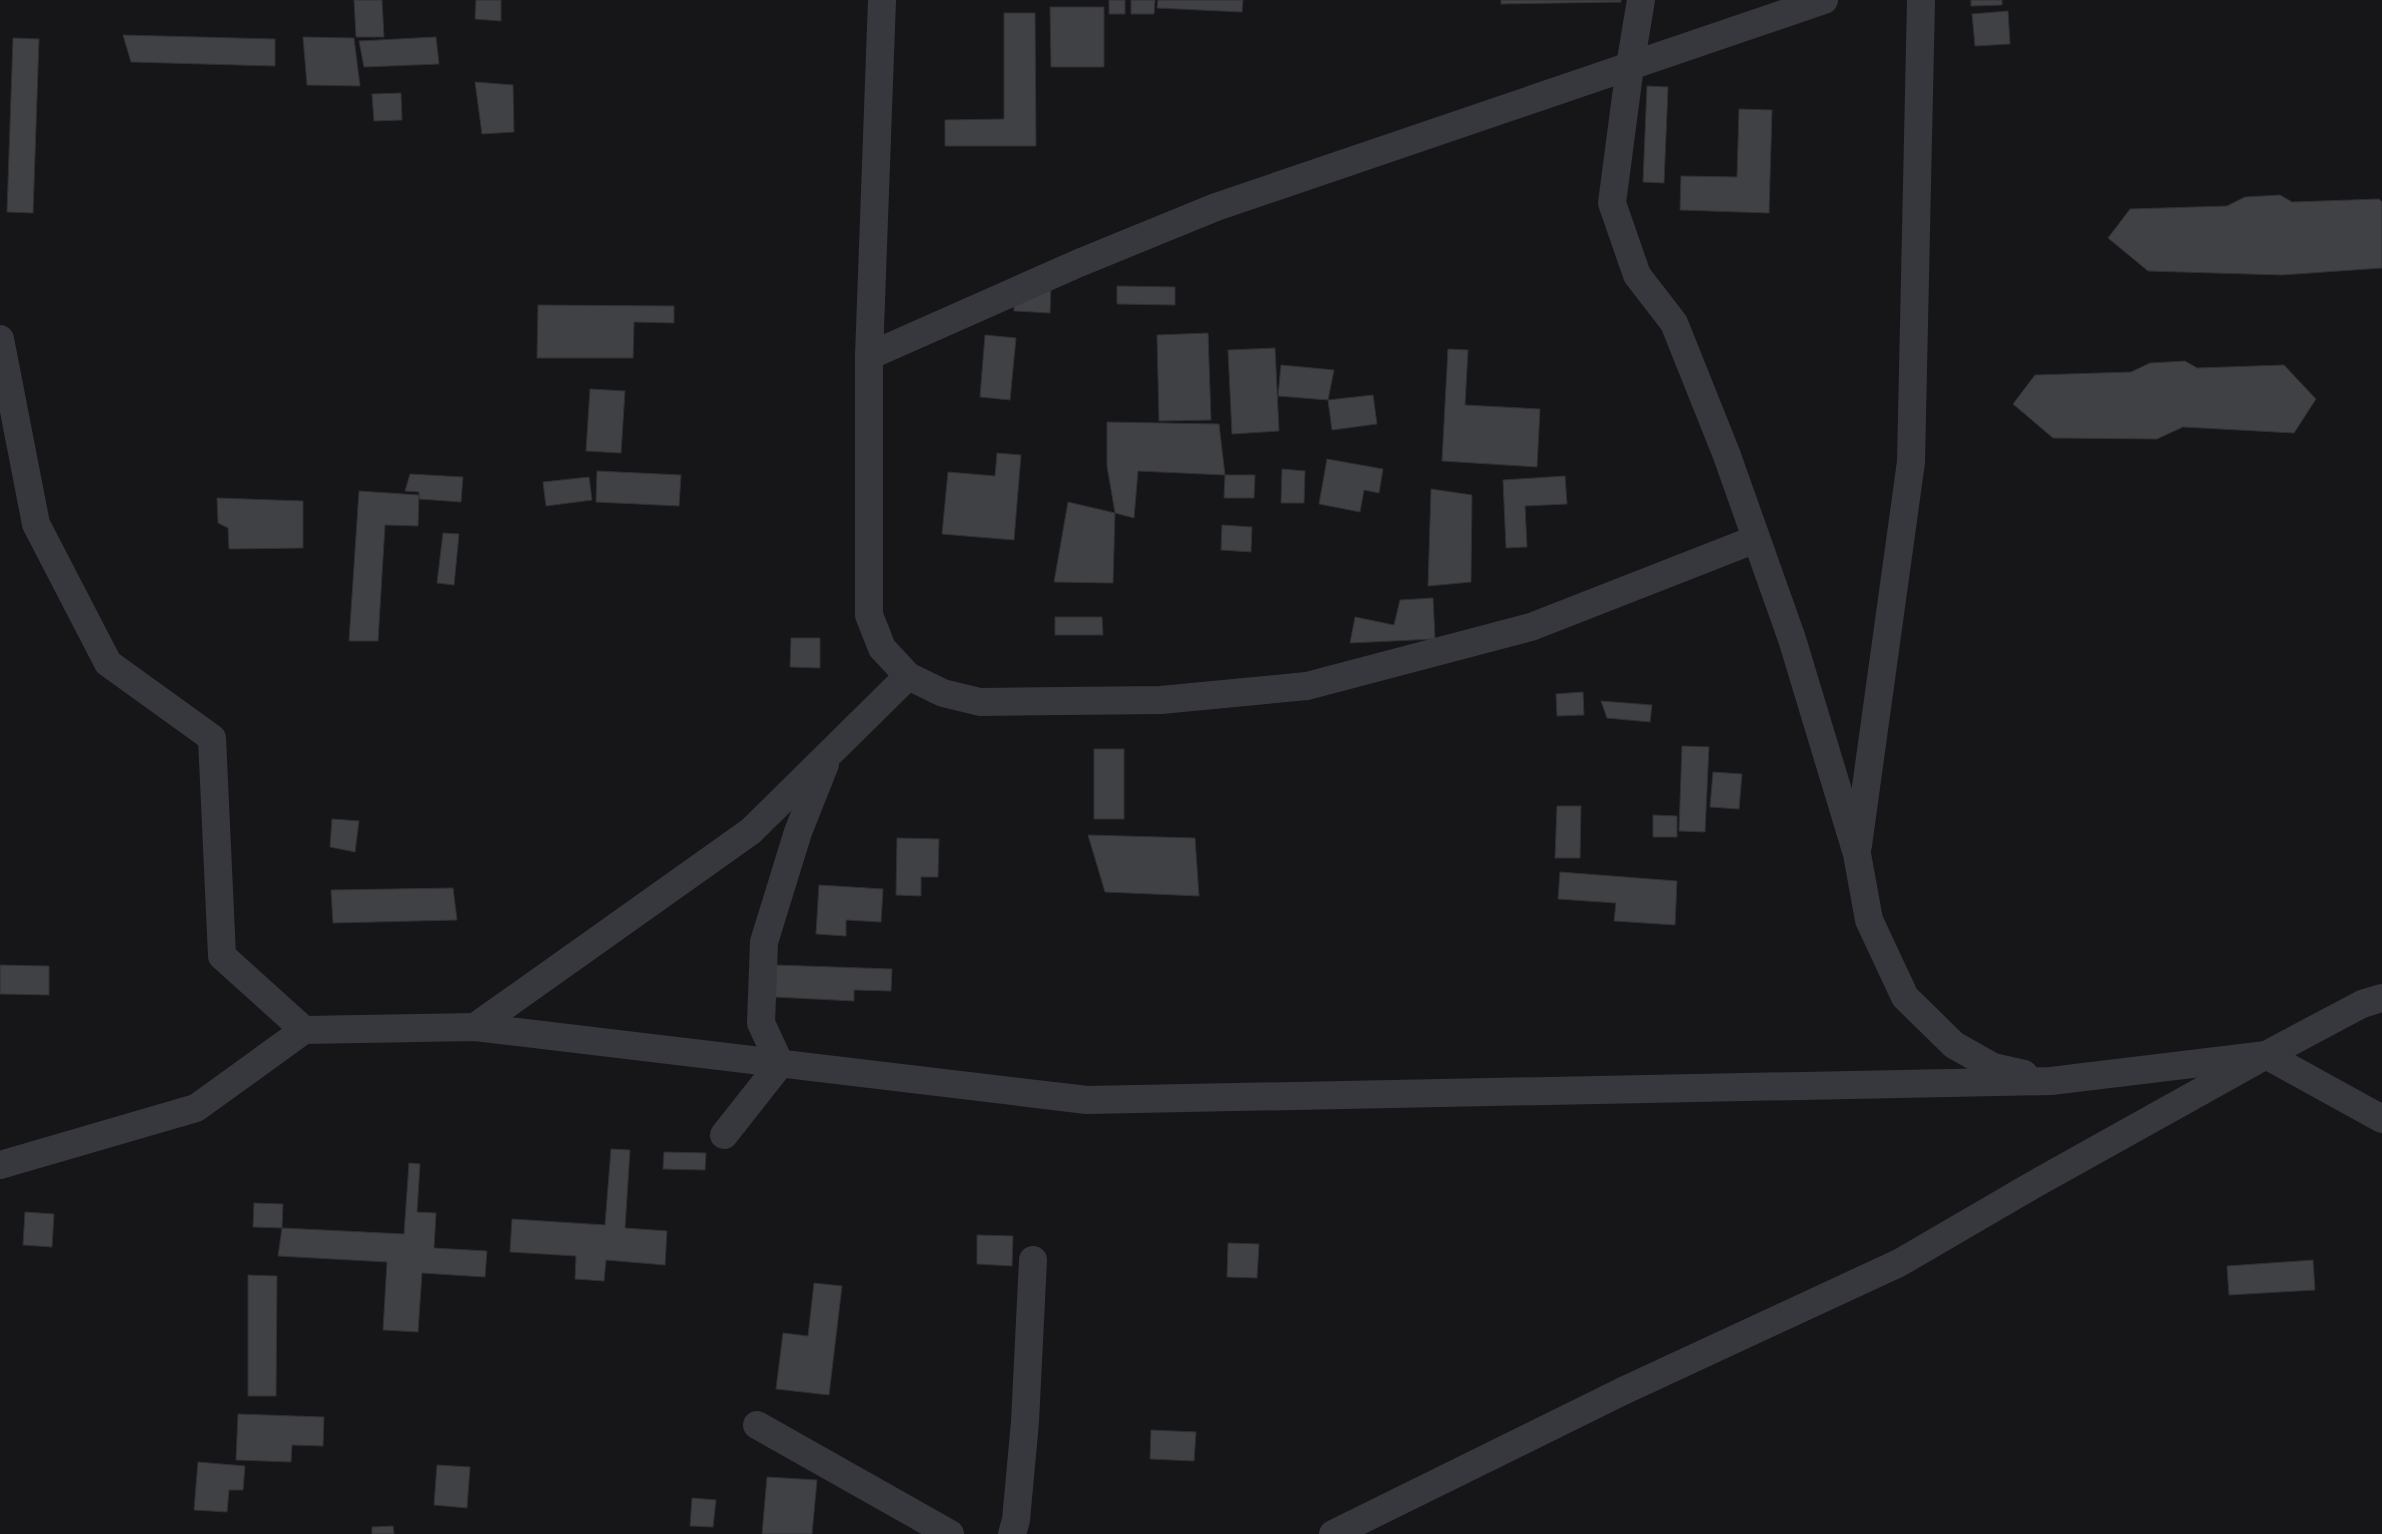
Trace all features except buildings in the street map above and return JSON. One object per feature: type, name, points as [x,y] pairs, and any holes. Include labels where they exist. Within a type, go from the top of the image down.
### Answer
[{"type":"street","points":[[882,0],[869,356],[869,615],[882,648],[908,676],[944,693],[980,702],[1161,700],[1307,686],[1531,627],[1756,539]]},
{"type":"street","points":[[1641,0],[1630,66],[1612,202],[1637,275],[1674,323],[1726,453],[1792,639],[1856,854],[1869,920],[1905,997],[1954,1045],[1993,1067],[2052,1082]]},
{"type":"street","points":[[869,356],[1079,263],[1216,206],[1824,0]]},
{"type":"street","points":[[1856,854],[1911,462],[1921,0]]},
{"type":"street","points":[[0,339],[36,524],[108,663],[212,738],[222,956],[304,1030]]},
{"type":"street","points":[[474,1027],[751,831],[908,676]]},
{"type":"street","points":[[780,1064],[761,1023],[764,942],[798,832],[829,754]]},
{"type":"street","points":[[1333,1534],[1623,1391],[1899,1263],[2266,1054],[2362,1004],[2382,998]]},
{"type":"street","points":[[0,1165],[196,1108],[304,1030],[474,1027],[1087,1100],[2052,1082],[2266,1054],[2382,1119]]},
{"type":"street","points":[[724,1135],[780,1064]]},
{"type":"street","points":[[1012,1534],[1016,1520],[1025,1422],[1033,1260]]},
{"type":"street","points":[[757,1425],[950,1534]]}]
